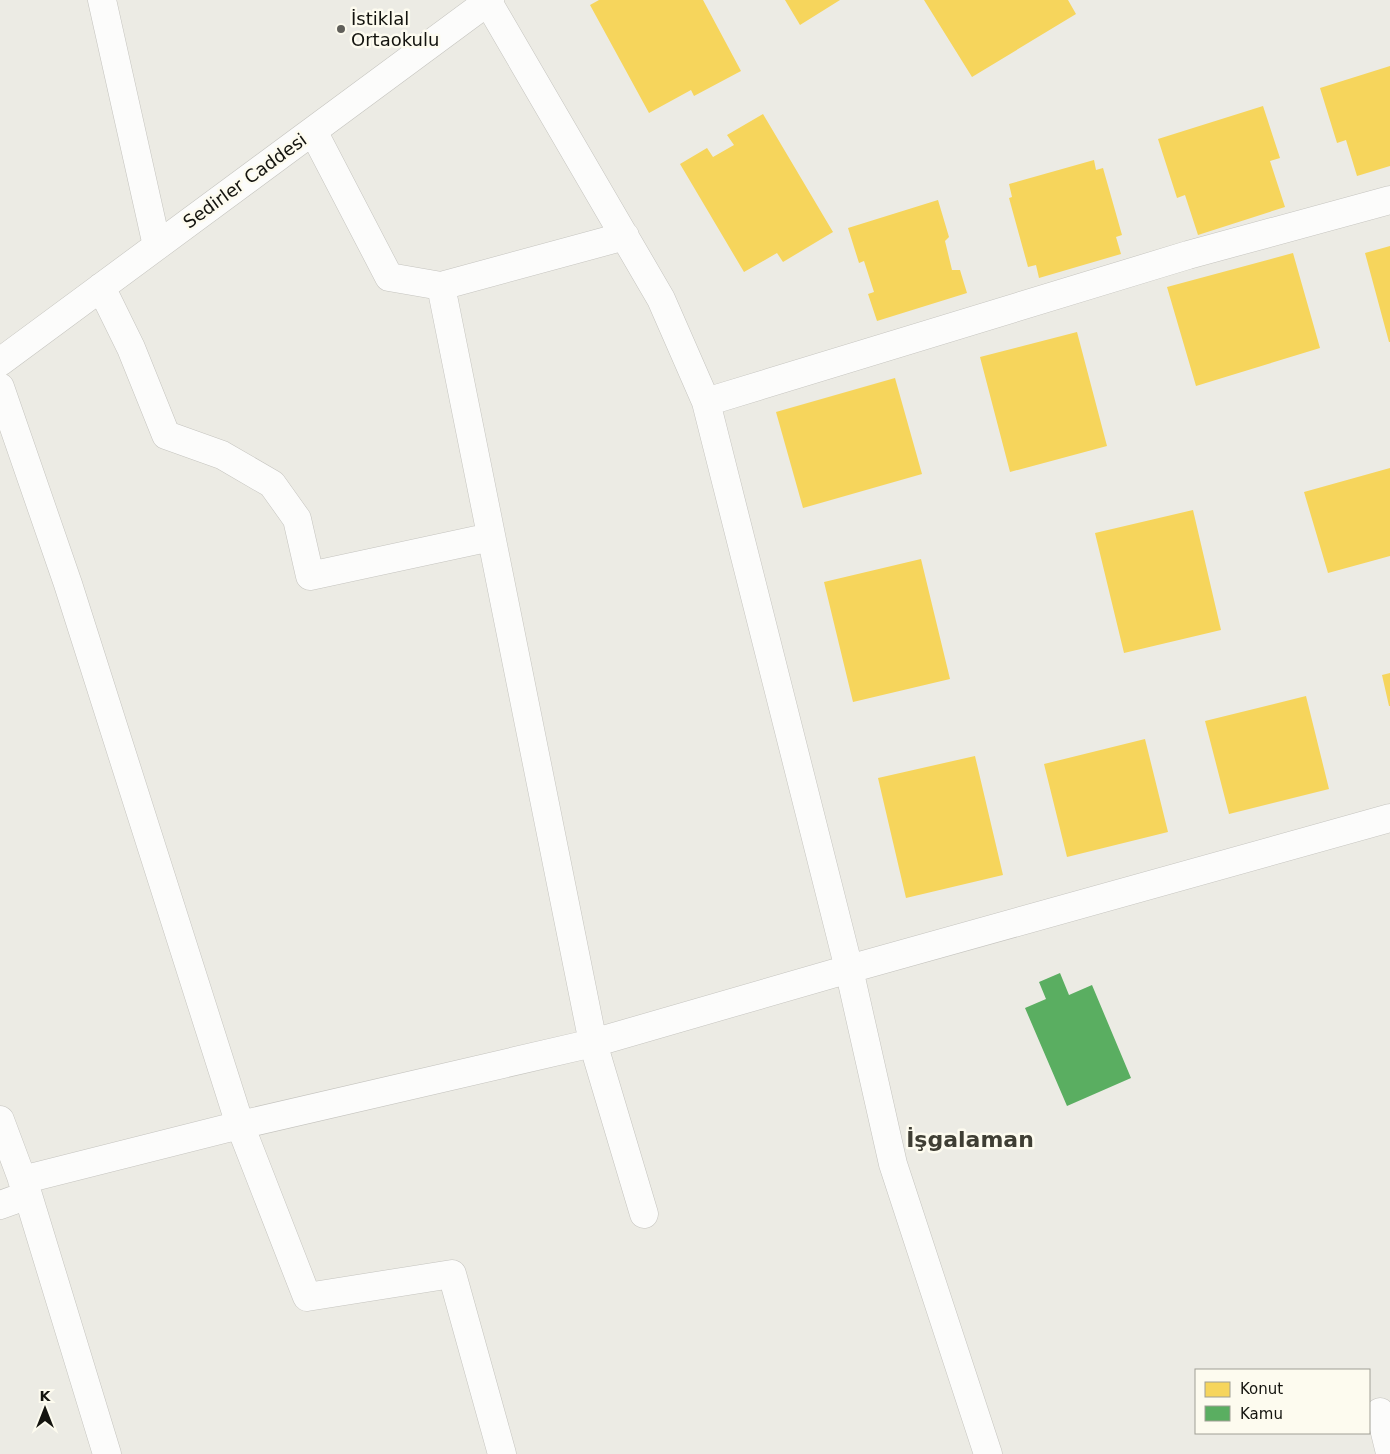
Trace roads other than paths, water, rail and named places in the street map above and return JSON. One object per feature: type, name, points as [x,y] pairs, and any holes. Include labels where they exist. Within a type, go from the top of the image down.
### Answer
[{"type":"street","points":[[102,0],[157,246]]},
{"type":"street","points":[[489,1],[662,299],[706,402],[849,968],[893,1164],[988,1454]]},
{"type":"street","name":"Sedirler Caddesi","points":[[0,362],[489,1]]},
{"type":"street","points":[[313,131],[389,277],[441,286],[625,236]]},
{"type":"street","points":[[706,402],[1188,255],[1390,200]]},
{"type":"street","points":[[441,286],[593,1043],[644,1214]]},
{"type":"street","points":[[101,287],[131,348],[166,435],[222,456],[272,484],[297,519],[310,576],[492,537]]},
{"type":"street","points":[[0,387],[68,584],[240,1125],[307,1297],[452,1274],[502,1454]]},
{"type":"street","points":[[0,1205],[25,1187],[240,1125],[593,1043],[849,968],[1390,818]]},
{"type":"street","points":[[0,1120],[25,1187],[107,1454]]},
{"type":"street","points":[[1380,1412],[1390,1453]]},
{"type":"place","name":"İstiklal Ortaokulu","points":[[341,29]]},
{"type":"district","name":"İşgalaman","points":[[970,1139]]}]
